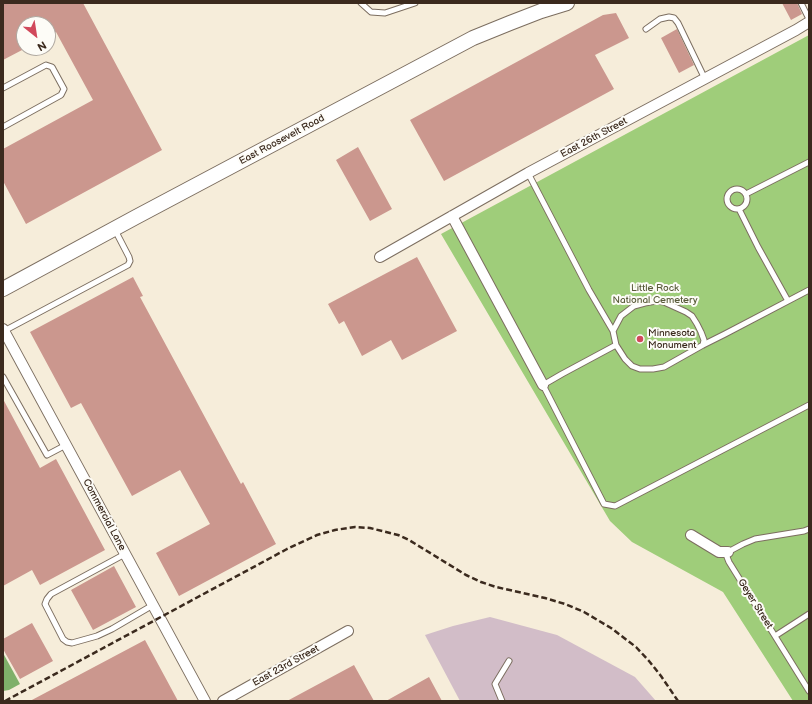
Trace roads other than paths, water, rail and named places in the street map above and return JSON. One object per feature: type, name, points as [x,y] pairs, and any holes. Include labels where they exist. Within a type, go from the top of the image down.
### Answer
[{"type":"main road","name":"East Roosevelt Road","points":[[3,288],[473,38],[528,16],[567,3]]},
{"type":"street","name":"East 26th Street","points":[[380,257],[528,173],[809,21]]},
{"type":"street","points":[[452,216],[543,385]]},
{"type":"street","name":"Commercial Lane","points":[[4,330],[205,701]]},
{"type":"street","points":[[691,535],[719,552],[728,552]]},
{"type":"street","name":"East 23rd Street","points":[[223,701],[348,631]]},
{"type":"lane","points":[[361,3],[372,12],[385,13],[415,3]]},
{"type":"lane","points":[[801,3],[809,21]]},
{"type":"lane","points":[[646,29],[660,19],[669,17],[674,18],[678,23],[705,78]]},
{"type":"lane","points":[[3,88],[46,65],[52,67],[64,89],[61,95],[3,127]]},
{"type":"lane","points":[[746,194],[809,162]]},
{"type":"lane","points":[[528,173],[589,290],[613,331],[616,345],[625,359],[632,366],[640,369],[664,367],[703,344],[809,290]]},
{"type":"lane","points":[[734,190],[744,192],[746,194],[746,204],[739,209],[733,208],[728,203],[729,194],[734,190]]},
{"type":"lane","points":[[739,209],[788,301]]},
{"type":"lane","points":[[4,330],[128,265],[130,261],[129,257],[114,229]]},
{"type":"lane","points":[[613,331],[622,316],[634,306],[656,301],[664,302],[692,316],[701,332],[704,340],[703,344]]},
{"type":"lane","points":[[616,345],[543,385],[604,504],[615,506],[809,405]]},
{"type":"lane","points":[[3,377],[47,455],[66,446]]},
{"type":"lane","points":[[728,552],[755,539],[809,530]]},
{"type":"lane","name":"Geyer Street","points":[[728,552],[727,557],[729,562],[809,691]]},
{"type":"lane","points":[[125,554],[51,594],[47,599],[45,604],[63,638],[67,642],[72,643],[97,636],[153,605]]},
{"type":"lane","points":[[775,636],[809,614]]},
{"type":"lane","points":[[502,701],[495,684],[509,661]]},
{"type":"railway","points":[[5,701],[287,549],[317,535],[355,527],[370,528],[398,535],[409,540],[466,575],[481,582],[496,587],[545,598],[584,612],[611,628],[636,647],[661,676],[678,701]]},
{"type":"place","name":"Minnesota Monument","points":[[640,339]]},
{"type":"park label","name":"Little Rock National Cemetery","points":[[655,294]]}]
